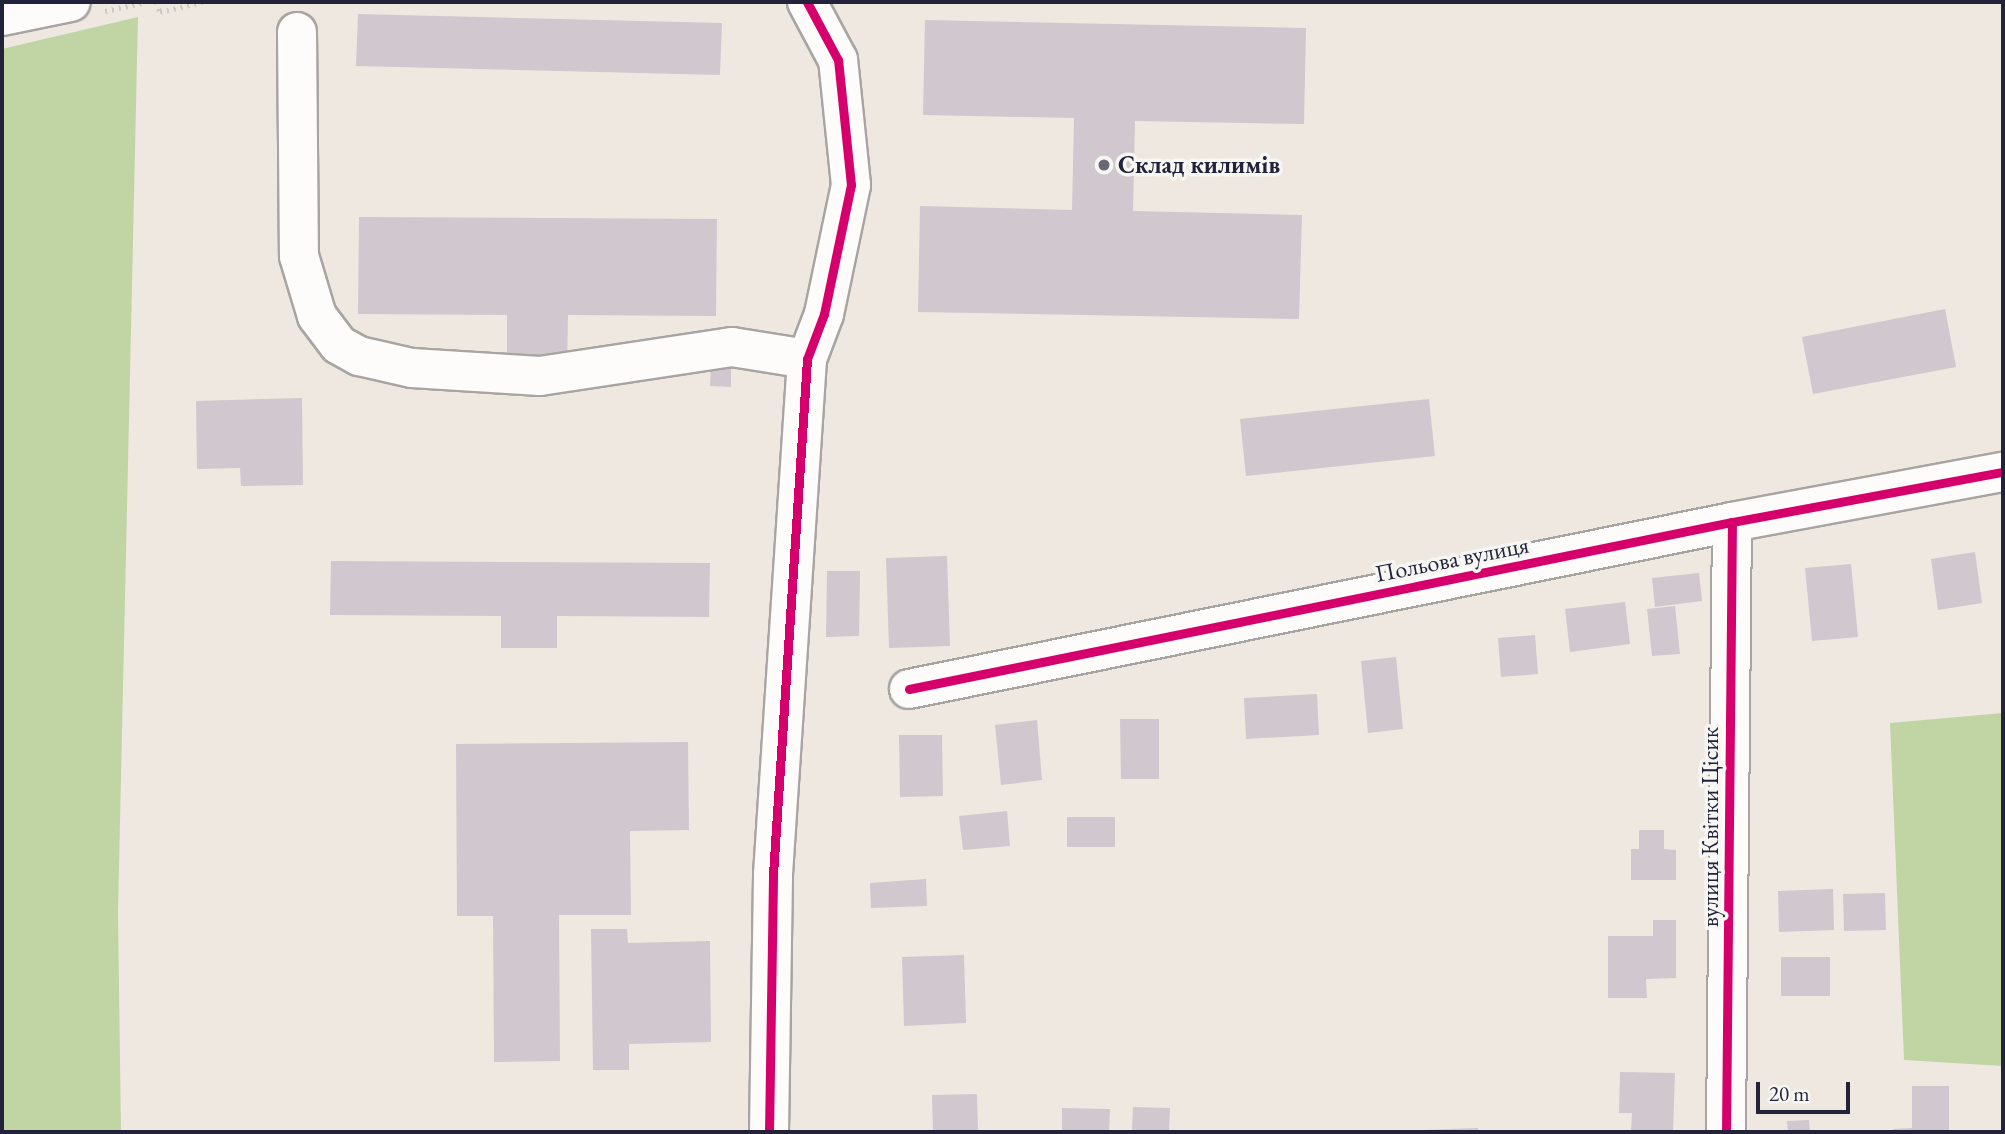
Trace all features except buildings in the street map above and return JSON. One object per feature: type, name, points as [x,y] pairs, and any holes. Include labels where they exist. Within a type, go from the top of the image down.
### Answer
[{"type":"street","points":[[2,16],[71,2]]},
{"type":"street","points":[[769,1132],[773,874],[807,359],[824,314],[851,185],[838,60],[807,2]]},
{"type":"street","points":[[297,32],[299,256],[317,316],[339,345],[359,356],[412,368],[540,376],[732,347],[807,359]]},
{"type":"street","name":"Польова вулиця","points":[[909,689],[1732,522],[2003,472]]},
{"type":"street","name":"вулиця Квітки Цісик","points":[[1726,1132],[1732,522]]},
{"type":"path","points":[[157,2],[160,12],[202,2]]},
{"type":"green space","points":[[138,17],[118,912],[121,1132],[2,1132],[2,49]]},
{"type":"green space","points":[[2003,713],[2003,1066],[1904,1060],[1890,723]]},
{"type":"cycle path","points":[[769,1132],[773,874],[807,359],[824,314],[851,185],[838,60],[807,2]]},
{"type":"cycle path","points":[[909,689],[1732,522],[2003,472]]},
{"type":"cycle path","points":[[1726,1132],[1732,522]]},
{"type":"place","name":"Склад килимів","points":[[1104,165]]}]
